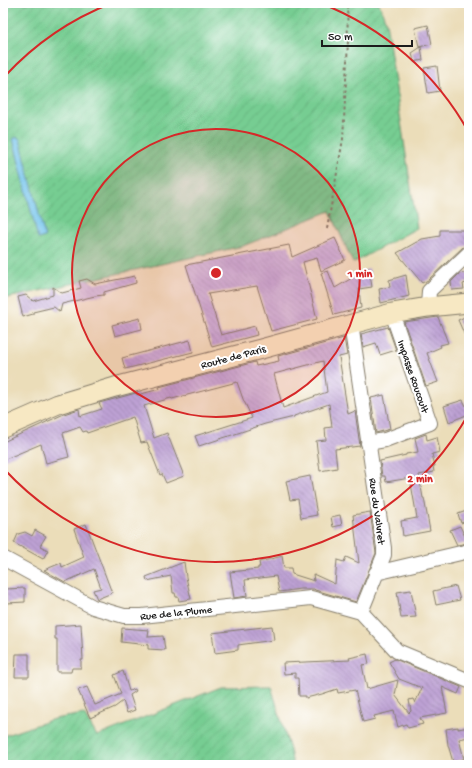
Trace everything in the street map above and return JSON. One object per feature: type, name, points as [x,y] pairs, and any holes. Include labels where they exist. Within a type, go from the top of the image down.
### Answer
[{"type":"main road","name":"Route de Paris","points":[[3,428],[77,397],[392,313],[428,306],[469,303]]},
{"type":"street","points":[[428,306],[429,291],[469,253]]},
{"type":"street","name":"Impasse Roucoult","points":[[368,443],[386,440],[430,423],[392,313]]},
{"type":"street","name":"Rue du Valvret","points":[[351,324],[384,548],[384,555],[361,612]]},
{"type":"street","points":[[376,573],[469,551]]},
{"type":"street","name":"Rue de la Plume","points":[[3,558],[93,607],[124,616],[142,616],[310,598],[361,612]]},
{"type":"street","points":[[361,612],[397,650],[469,681]]},
{"type":"path","points":[[327,229],[343,139],[348,41],[347,3]]},
{"type":"green space","points":[[3,3],[379,3],[386,22],[417,228],[353,263],[330,211],[243,246],[3,299]]},
{"type":"green space","points":[[271,686],[293,765],[3,765],[3,736],[54,719],[84,714],[97,736],[221,687]]},
{"type":"water","points":[[17,137],[20,139],[45,237],[38,239],[13,139]]},
{"type":"building","points":[[428,25],[432,44],[419,47],[415,28]]},
{"type":"building","points":[[421,47],[423,60],[414,62],[412,53]]},
{"type":"building","points":[[437,66],[440,91],[428,93],[424,68]]},
{"type":"building","points":[[440,230],[469,230],[469,245],[463,247],[428,280],[422,283],[397,253],[422,239],[440,236]]},
{"type":"building","points":[[335,238],[345,260],[321,271],[317,258],[303,262],[317,319],[271,331],[257,286],[208,294],[221,335],[255,326],[257,335],[212,347],[186,265],[289,245],[292,257]]},
{"type":"building","points":[[369,268],[372,287],[359,289],[361,308],[334,315],[321,273],[328,271],[335,288]]},
{"type":"building","points":[[469,272],[469,282],[463,284],[464,289],[452,290],[451,282],[459,274]]},
{"type":"building","points":[[406,275],[409,296],[381,303],[379,289],[390,287],[389,280]]},
{"type":"building","points":[[135,276],[136,283],[104,292],[104,295],[62,304],[60,312],[54,307],[33,312],[33,314],[23,317],[18,297],[26,295],[33,301],[53,295],[53,287],[62,293],[81,288],[79,281],[87,279],[95,284]]},
{"type":"building","points":[[469,315],[469,345],[458,320]]},
{"type":"building","points":[[438,317],[448,343],[440,345],[441,347],[427,353],[438,382],[426,386],[404,322]]},
{"type":"building","points":[[140,318],[142,329],[115,336],[112,325]]},
{"type":"building","points":[[388,327],[396,350],[380,355],[376,343],[363,347],[361,334]]},
{"type":"building","points":[[344,338],[347,355],[339,357],[348,414],[355,411],[360,446],[335,449],[337,468],[320,471],[316,441],[326,440],[325,428],[332,427],[329,404],[294,417],[265,424],[199,446],[195,436],[252,418],[237,382],[144,406],[154,438],[167,433],[184,476],[166,483],[162,474],[160,475],[147,442],[141,443],[133,417],[87,433],[86,431],[83,432],[80,427],[63,433],[69,457],[46,463],[41,444],[3,460],[3,442],[64,414],[79,409],[80,416],[102,409],[99,403],[136,393],[137,395],[160,389],[159,387],[255,362],[256,366],[279,361],[278,356]],"holes":[[[323,361],[327,392],[283,408],[274,374]]]},
{"type":"building","points":[[190,340],[193,352],[125,369],[122,358]]},
{"type":"building","points":[[384,395],[390,429],[376,433],[371,398]]},
{"type":"building","points":[[463,400],[469,414],[449,422],[444,406]]},
{"type":"building","points":[[426,434],[427,440],[437,437],[440,452],[432,454],[435,466],[433,466],[434,472],[419,475],[430,531],[403,536],[401,521],[417,518],[410,478],[386,482],[385,476],[382,476],[380,461],[418,452],[415,438]]},
{"type":"building","points":[[310,476],[317,515],[301,518],[298,499],[290,500],[286,481]]},
{"type":"building","points":[[469,510],[469,520],[461,523],[458,514]]},
{"type":"building","points":[[370,512],[376,553],[356,602],[314,589],[279,592],[276,576],[245,580],[247,596],[234,598],[230,572],[258,569],[258,567],[260,567],[259,562],[282,556],[284,568],[291,568],[292,574],[314,581],[313,574],[335,584],[337,560],[344,562],[346,557],[359,563],[353,515]]},
{"type":"building","points":[[340,515],[342,525],[333,527],[331,517]]},
{"type":"building","points":[[86,524],[112,593],[97,599],[93,590],[101,588],[94,569],[65,582],[44,570],[61,563],[62,567],[84,557],[74,529]]},
{"type":"building","points":[[460,526],[468,543],[457,545],[450,530]]},
{"type":"building","points":[[35,530],[46,536],[40,546],[48,550],[43,559],[14,543],[18,534],[25,532],[32,536]]},
{"type":"building","points":[[184,562],[191,599],[179,601],[175,593],[173,593],[171,576],[147,581],[146,577]]},
{"type":"building","points":[[456,586],[460,600],[436,605],[433,591]]},
{"type":"building","points":[[25,588],[25,602],[7,603],[6,589]]},
{"type":"building","points":[[411,590],[416,617],[401,618],[397,592]]},
{"type":"building","points":[[81,624],[83,660],[81,660],[81,668],[72,668],[71,672],[57,672],[57,639],[55,639],[55,626]]},
{"type":"building","points":[[272,626],[274,640],[238,645],[238,650],[215,653],[212,633]]},
{"type":"building","points":[[122,628],[149,630],[148,637],[163,636],[165,650],[148,649],[148,645],[121,642]]},
{"type":"building","points":[[16,654],[29,654],[29,677],[15,677]]},
{"type":"building","points":[[367,654],[369,664],[362,665],[367,689],[398,680],[395,695],[409,713],[411,711],[409,700],[413,699],[415,703],[422,688],[399,679],[389,662],[395,659],[461,687],[458,694],[442,687],[447,713],[420,718],[423,724],[408,728],[406,724],[398,727],[394,711],[374,716],[375,719],[363,722],[355,690],[338,693],[337,689],[306,698],[306,696],[299,696],[298,678],[295,678],[295,673],[284,674],[283,663],[350,660],[349,658]]},
{"type":"building","points":[[123,671],[129,691],[135,689],[136,691],[130,695],[135,710],[127,713],[123,701],[115,707],[90,718],[78,690],[87,687],[95,705],[121,694],[114,675]]},
{"type":"building","points":[[458,727],[458,729],[469,727],[469,737],[459,739],[464,759],[453,762],[448,745],[446,729]]}]
